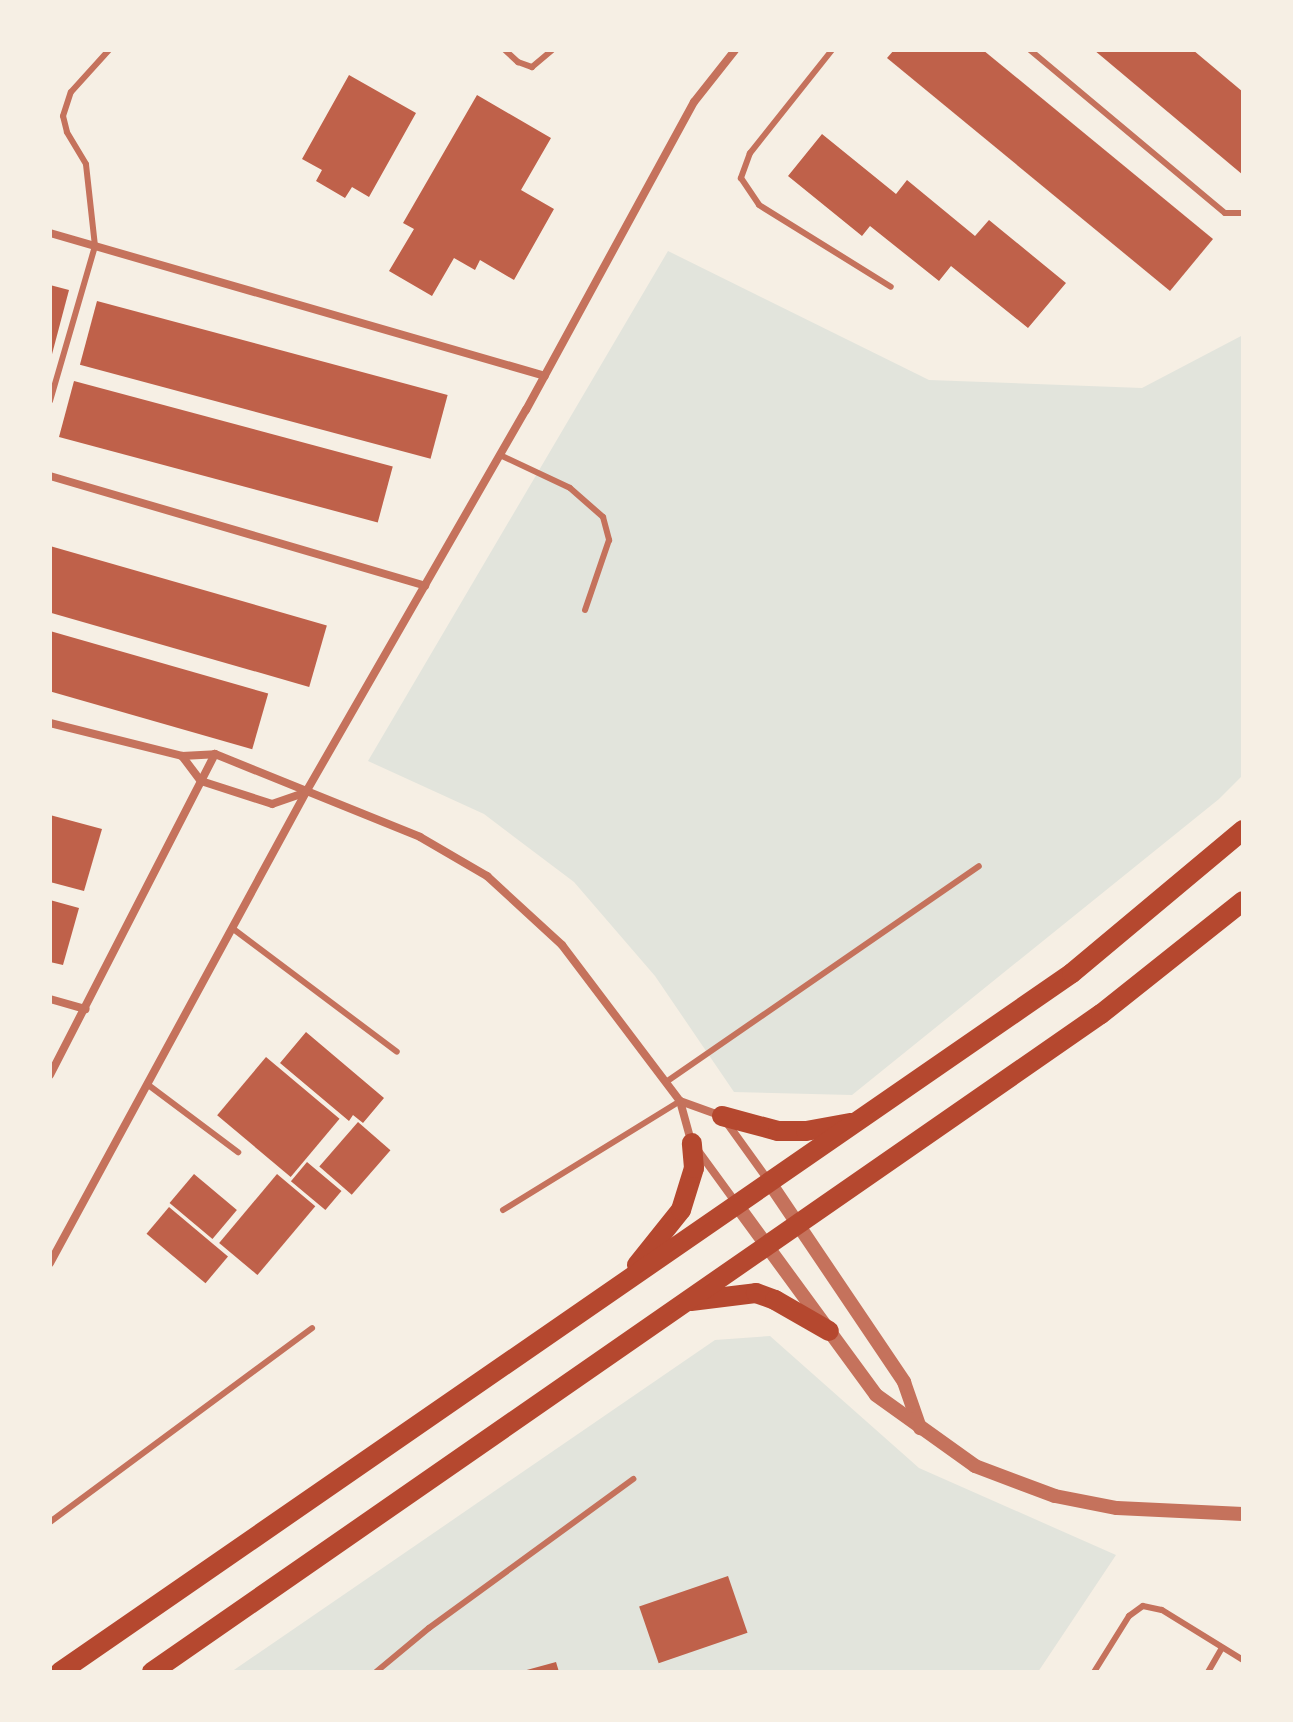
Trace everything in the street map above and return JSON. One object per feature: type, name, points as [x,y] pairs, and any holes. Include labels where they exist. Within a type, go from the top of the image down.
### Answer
[{"type":"main road","points":[[60,1672],[1072,973],[1243,830]]},
{"type":"main road","points":[[152,1672],[1101,1014],[1243,901]]},
{"type":"main road","points":[[722,1116],[778,1131],[835,1127],[862,1119]]},
{"type":"main road","points":[[619,1286],[681,1210],[694,1168],[692,1143]]},
{"type":"main road","points":[[685,1303],[756,1293],[775,1300],[829,1331]]},
{"type":"street","points":[[50,1263],[306,792],[545,376],[694,102],[735,50]]},
{"type":"street","points":[[50,233],[545,376]]},
{"type":"street","points":[[50,476],[425,586]]},
{"type":"street","points":[[50,723],[182,756],[215,754],[420,837],[487,876],[562,945],[666,1082],[680,1101],[692,1143],[876,1395],[975,1466],[1055,1496],[1117,1508],[1243,1514]]},
{"type":"street","points":[[50,1075],[215,754]]},
{"type":"street","points":[[182,756],[201,781],[272,804],[306,792]]},
{"type":"street","points":[[50,999],[86,1009]]},
{"type":"street","points":[[680,1101],[722,1116],[800,1223],[904,1382],[920,1428]]},
{"type":"lane","points":[[50,401],[95,246],[86,164],[67,132],[63,116],[71,92],[109,50]]},
{"type":"lane","points":[[505,50],[518,62],[532,67],[552,50]]},
{"type":"lane","points":[[832,50],[750,153],[741,178],[759,205],[891,287]]},
{"type":"lane","points":[[1030,50],[1225,213],[1243,213]]},
{"type":"lane","points":[[500,455],[570,488],[603,517],[609,540],[585,610]]},
{"type":"lane","points":[[666,1082],[979,866]]},
{"type":"lane","points":[[232,928],[397,1052]]},
{"type":"lane","points":[[147,1084],[238,1152]]},
{"type":"lane","points":[[503,1210],[680,1101]]},
{"type":"lane","points":[[50,1522],[312,1328]]},
{"type":"lane","points":[[376,1672],[429,1628],[633,1479]]},
{"type":"lane","points":[[1094,1672],[1129,1616],[1143,1606],[1162,1610],[1243,1660]]},
{"type":"lane","points":[[1208,1672],[1222,1648]]},
{"type":"shaded area","points":[[668,251],[929,380],[1142,388],[1243,335],[1243,775],[1219,799],[852,1095],[734,1092],[655,976],[574,882],[484,814],[368,761]]},
{"type":"shaded area","points":[[770,1336],[919,1468],[1116,1555],[1038,1672],[231,1672],[715,1340]]},
{"type":"building","points":[[894,50],[983,50],[1213,239],[1170,291],[887,58]]},
{"type":"building","points":[[1094,50],[1193,50],[1243,92],[1243,175]]},
{"type":"building","points":[[349,75],[416,113],[369,197],[352,187],[345,198],[316,181],[322,170],[302,159]]},
{"type":"building","points":[[477,95],[551,138],[521,190],[554,209],[514,280],[480,260],[475,270],[454,258],[432,296],[389,271],[414,229],[403,223]]},
{"type":"building","points":[[822,134],[896,194],[907,180],[975,236],[989,220],[1066,283],[1028,328],[951,266],[939,281],[870,226],[862,236],[788,176]]},
{"type":"building","points":[[50,285],[69,290],[51,358],[50,358]]},
{"type":"building","points":[[97,301],[448,395],[431,459],[80,365]]},
{"type":"building","points":[[74,381],[393,466],[378,522],[59,437]]},
{"type":"building","points":[[50,546],[327,625],[309,687],[50,613]]},
{"type":"building","points":[[50,631],[268,694],[252,749],[50,691]]},
{"type":"building","points":[[50,815],[102,829],[84,891],[50,882]]},
{"type":"building","points":[[50,900],[79,908],[63,965],[50,962]]},
{"type":"building","points":[[306,1032],[384,1098],[363,1123],[353,1115],[349,1121],[280,1063]]},
{"type":"building","points":[[266,1057],[340,1119],[291,1177],[217,1115]]},
{"type":"building","points":[[358,1122],[390,1150],[352,1195],[319,1167]]},
{"type":"building","points":[[307,1162],[341,1191],[325,1210],[291,1181]]},
{"type":"building","points":[[194,1174],[237,1210],[212,1239],[170,1203]]},
{"type":"building","points":[[277,1174],[315,1206],[257,1275],[219,1243]]},
{"type":"building","points":[[169,1207],[228,1256],[205,1283],[147,1234]]},
{"type":"building","points":[[728,1576],[748,1633],[659,1663],[639,1607]]},
{"type":"building","points":[[556,1662],[559,1672],[523,1672],[523,1671]]}]
